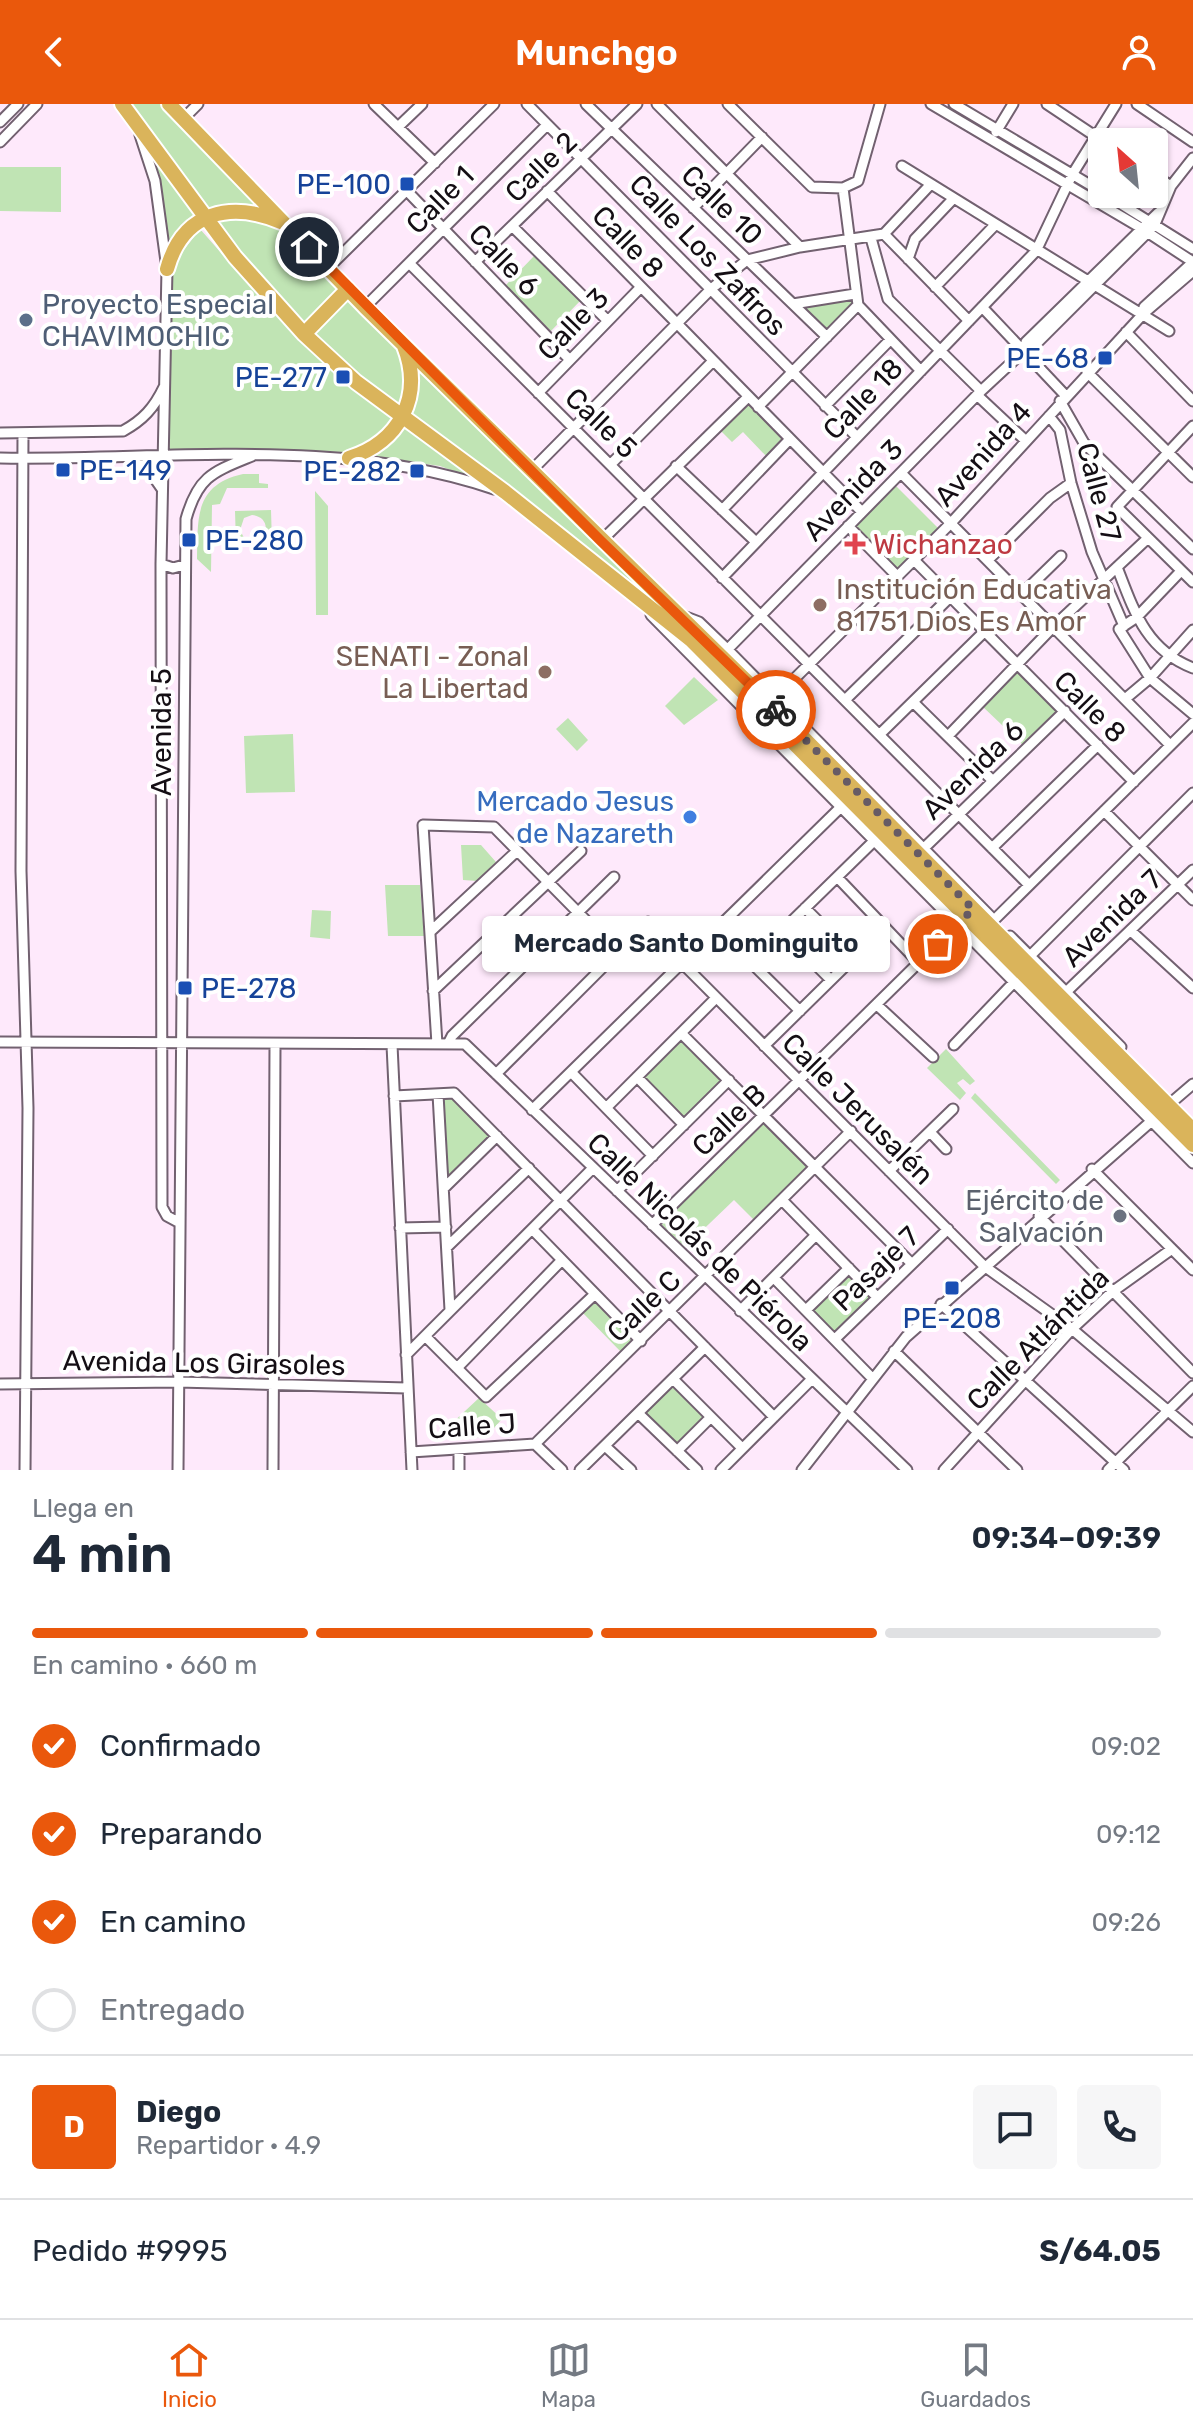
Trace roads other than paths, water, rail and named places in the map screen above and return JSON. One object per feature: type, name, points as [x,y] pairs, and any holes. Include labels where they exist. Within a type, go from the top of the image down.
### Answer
[{"type":"highway","points":[[122,104],[235,257],[304,334],[403,418],[721,656]]},
{"type":"highway","points":[[169,104],[365,307],[680,615],[918,854],[965,917],[1023,968],[1163,1110],[1193,1130]]},
{"type":"highway","points":[[167,269],[179,240],[204,217],[250,210],[289,225]]},
{"type":"highway","points":[[304,334],[348,289]]},
{"type":"highway","points":[[349,458],[380,444],[403,418],[412,380],[402,342]]},
{"type":"highway","points":[[769,705],[845,803],[878,837],[918,854]]},
{"type":"highway","points":[[965,917],[992,922],[1023,968],[1064,994],[1193,1145]]},
{"type":"street","points":[[0,122],[18,104]]},
{"type":"street","points":[[0,142],[37,104]]},
{"type":"street","points":[[183,119],[198,104]]},
{"type":"street","points":[[374,104],[435,163]]},
{"type":"street","points":[[398,127],[422,104]]},
{"type":"street","points":[[328,268],[494,104]]},
{"type":"street","name":"Calle Los Zafiros","points":[[527,104],[857,437]]},
{"type":"street","name":"Calle 10","points":[[586,104],[827,337]]},
{"type":"street","name":"Calle 2","points":[[475,262],[637,104]]},
{"type":"street","points":[[657,104],[800,247]]},
{"type":"street","points":[[728,104],[812,187],[843,188],[858,181],[880,104]]},
{"type":"street","points":[[931,104],[1193,249]]},
{"type":"street","points":[[954,104],[998,129],[1070,180],[1088,187]]},
{"type":"street","points":[[991,139],[1013,104]]},
{"type":"street","points":[[1047,104],[1061,108],[1088,129]]},
{"type":"street","points":[[1105,128],[1116,104]]},
{"type":"street","points":[[1137,104],[1193,142]]},
{"type":"street","name":"Avenida 5","points":[[135,122],[155,181],[167,269],[161,564],[162,1207],[167,1216],[180,1223]]},
{"type":"street","name":"Calle 1","points":[[365,307],[547,125]]},
{"type":"street","points":[[693,208],[762,137]]},
{"type":"street","points":[[1036,251],[1070,180],[1088,155]]},
{"type":"street","points":[[1168,184],[1171,186],[1193,158]]},
{"type":"street","points":[[902,166],[994,226],[1144,313],[1169,331]]},
{"type":"street","points":[[532,470],[711,289],[747,260],[800,247],[884,234],[930,185]]},
{"type":"street","name":"Avenida 3","points":[[721,656],[979,393],[1025,350],[1032,348],[1148,226],[1171,186]]},
{"type":"street","points":[[843,188],[858,305],[921,371]]},
{"type":"street","name":"Calle 8","points":[[547,191],[862,512]]},
{"type":"street","name":"Calle 6","points":[[408,192],[569,359]]},
{"type":"street","points":[[908,259],[915,239],[953,199]]},
{"type":"street","points":[[1123,208],[1193,262],[1144,307],[1144,313]]},
{"type":"street","points":[[512,226],[607,320]]},
{"type":"street","points":[[935,287],[994,226]]},
{"type":"street","points":[[884,234],[969,321]]},
{"type":"street","points":[[871,238],[888,299],[1026,441]]},
{"type":"street","name":"Calle 18","points":[[722,578],[1036,251]]},
{"type":"street","name":"Calle 5","points":[[409,263],[575,426],[759,617],[810,664],[1029,885]]},
{"type":"street","points":[[1144,313],[1193,271]]},
{"type":"street","name":"Calle 3","points":[[538,393],[641,287]]},
{"type":"street","points":[[793,304],[855,294]]},
{"type":"street","points":[[758,407],[858,305]]},
{"type":"street","points":[[982,307],[1025,350],[1063,398],[1084,443],[1193,549]]},
{"type":"street","name":"Avenida 4","points":[[769,705],[951,523],[1144,313]]},
{"type":"street","points":[[1126,332],[1193,401]]},
{"type":"street","points":[[825,406],[890,340]]},
{"type":"street","points":[[611,464],[713,361]]},
{"type":"street","points":[[1087,372],[1193,477]]},
{"type":"street","points":[[0,433],[123,431],[140,421],[154,406],[165,384]]},
{"type":"street","points":[[601,541],[748,397]]},
{"type":"street","name":"Calle 27","points":[[1049,416],[1060,430],[1071,483],[1102,581],[1124,626],[1119,629],[1150,678],[1193,714]]},
{"type":"street","points":[[1193,426],[1117,507],[1193,582]]},
{"type":"street","points":[[23,433],[21,871],[26,1042],[25,1470]]},
{"type":"street","points":[[722,510],[790,439]]},
{"type":"street","points":[[124,456],[148,469],[164,492]]},
{"type":"street","name":"Avenida 5","points":[[178,1470],[186,519],[193,493],[217,470],[252,456]]},
{"type":"street","points":[[0,458],[349,458],[441,471],[505,492]]},
{"type":"street","points":[[676,466],[756,542]]},
{"type":"street","points":[[901,473],[1170,745]]},
{"type":"street","points":[[988,560],[1050,498],[1071,483]]},
{"type":"street","points":[[848,526],[897,576]]},
{"type":"street","points":[[948,736],[1053,627],[1148,538]]},
{"type":"street","points":[[1021,595],[1061,556]]},
{"type":"street","name":"Calle 8","points":[[914,560],[1134,782]]},
{"type":"street","points":[[161,564],[173,568],[184,565]]},
{"type":"street","points":[[1117,567],[1137,617],[1151,641],[1168,657],[1193,668]]},
{"type":"street","points":[[1124,626],[1137,617],[1181,571]]},
{"type":"street","points":[[532,1110],[845,803],[625,586]]},
{"type":"street","points":[[845,700],[950,597]]},
{"type":"street","points":[[1125,699],[1150,678],[1193,630]]},
{"type":"street","points":[[880,734],[984,632]]},
{"type":"street","points":[[913,702],[993,781]]},
{"type":"street","name":"Avenida 6","points":[[918,854],[1065,711]]},
{"type":"street","points":[[918,854],[992,922],[1193,723]]},
{"type":"street","points":[[992,848],[1098,745]]},
{"type":"street","points":[[954,1045],[1023,968],[1193,793]]},
{"type":"street","points":[[162,802],[183,801]]},
{"type":"street","points":[[1104,811],[1193,900]]},
{"type":"street","points":[[442,1044],[433,991],[423,825],[494,827],[617,952]]},
{"type":"street","points":[[750,962],[878,837],[965,917]]},
{"type":"street","points":[[430,932],[517,851]]},
{"type":"street","points":[[433,991],[581,851]]},
{"type":"street","name":"Avenida 7","points":[[1064,994],[1193,870]]},
{"type":"street","points":[[0,1042],[275,1046],[442,1044],[614,877]]},
{"type":"street","points":[[837,877],[919,963]]},
{"type":"street","points":[[805,908],[854,957]]},
{"type":"street","name":"Calle B","points":[[652,1225],[965,917]]},
{"type":"street","points":[[496,1074],[648,922]]},
{"type":"street","points":[[764,1046],[885,927]]},
{"type":"street","points":[[717,929],[800,1011]]},
{"type":"street","points":[[782,931],[831,980]]},
{"type":"street","points":[[1131,931],[1193,988]]},
{"type":"street","name":"Calle Jerusalén","points":[[682,963],[984,1266],[1072,1329],[1193,1432]]},
{"type":"street","points":[[606,1108],[716,998]]},
{"type":"street","points":[[877,1005],[933,1057]]},
{"type":"street","points":[[681,1033],[912,1264]]},
{"type":"street","name":"Calle Nicolás de Piérola","points":[[442,1044],[465,1044],[907,1470]]},
{"type":"street","points":[[392,1045],[412,1470]]},
{"type":"street","points":[[273,1470],[275,1046]]},
{"type":"street","points":[[571,1072],[653,1156]]},
{"type":"street","points":[[637,1077],[684,1125]]},
{"type":"street","points":[[617,1191],[729,1080]]},
{"type":"street","points":[[802,1470],[894,1351],[941,1304],[1193,1084]]},
{"type":"street","points":[[1183,1092],[1193,1102]]},
{"type":"street","points":[[394,1096],[454,1093],[774,1417]]},
{"type":"street","points":[[438,1094],[450,1310]]},
{"type":"street","points":[[889,1171],[953,1109]]},
{"type":"street","points":[[1163,1110],[1193,1121]]},
{"type":"street","points":[[1163,1110],[1193,1163]]},
{"type":"street","name":"Calle C","points":[[535,1444],[851,1131]]},
{"type":"street","points":[[930,1132],[946,1149]]},
{"type":"street","points":[[444,1188],[497,1136]]},
{"type":"street","points":[[447,1247],[529,1168]]},
{"type":"street","points":[[406,1355],[593,1168]]},
{"type":"street","points":[[1092,1169],[1193,1270]]},
{"type":"street","points":[[782,1200],[877,1297]]},
{"type":"street","points":[[1039,1216],[1193,1373]]},
{"type":"street","points":[[400,1228],[446,1227]]},
{"type":"street","points":[[532,1229],[641,1341]]},
{"type":"street","name":"Pasaje 7","points":[[835,1339],[948,1229]]},
{"type":"street","points":[[740,1311],[816,1235]]},
{"type":"street","name":"Calle Atlántida","points":[[944,1470],[1072,1329],[1112,1292],[1172,1249]]},
{"type":"street","points":[[457,1368],[562,1260]]},
{"type":"street","points":[[806,1310],[849,1268]]},
{"type":"street","points":[[774,1278],[873,1379]]},
{"type":"street","points":[[425,1336],[486,1397],[595,1294]]},
{"type":"street","points":[[941,1304],[1027,1381],[1116,1468],[1193,1386]]},
{"type":"street","points":[[580,1470],[705,1347]]},
{"type":"street","points":[[894,1351],[1017,1470]]},
{"type":"street","points":[[673,1379],[742,1448]]},
{"type":"street","points":[[721,1470],[811,1380]]},
{"type":"street","name":"Avenida Los Girasoles","points":[[0,1384],[178,1382],[407,1388]]},
{"type":"street","points":[[639,1414],[697,1470]]},
{"type":"street","points":[[677,1451],[711,1417]]},
{"type":"street","points":[[535,1444],[562,1470]]},
{"type":"street","name":"Calle J","points":[[411,1452],[535,1444]]},
{"type":"street","points":[[605,1446],[631,1470]]},
{"type":"street","points":[[459,1450],[459,1470]]},
{"type":"place","name":"PE-100","points":[[407,184]]},
{"type":"place","name":"Proyecto Especial CHAVIMOCHIC","points":[[26,320]]},
{"type":"place","name":"PE-68","points":[[1105,358]]},
{"type":"place","name":"PE-277","points":[[343,377]]},
{"type":"place","name":"PE-149","points":[[63,470]]},
{"type":"place","name":"PE-282","points":[[417,471]]},
{"type":"place","name":"PE-280","points":[[189,540]]},
{"type":"place","name":"Wichanzao","points":[[855,544]]},
{"type":"place","name":"Institución Educativa 81751 Dios Es Amor","points":[[820,605]]},
{"type":"place","name":"SENATI - Zonal La Libertad","points":[[545,672]]},
{"type":"place","name":"Mercado Jesus de Nazareth","points":[[690,817]]},
{"type":"place","name":"Mercado Santo Dominguito","points":[[938,944]]},
{"type":"place","name":"PE-278","points":[[185,988]]},
{"type":"place","name":"Ejército de Salvación","points":[[1120,1216]]},
{"type":"place","name":"PE-208","points":[[952,1288]]}]
